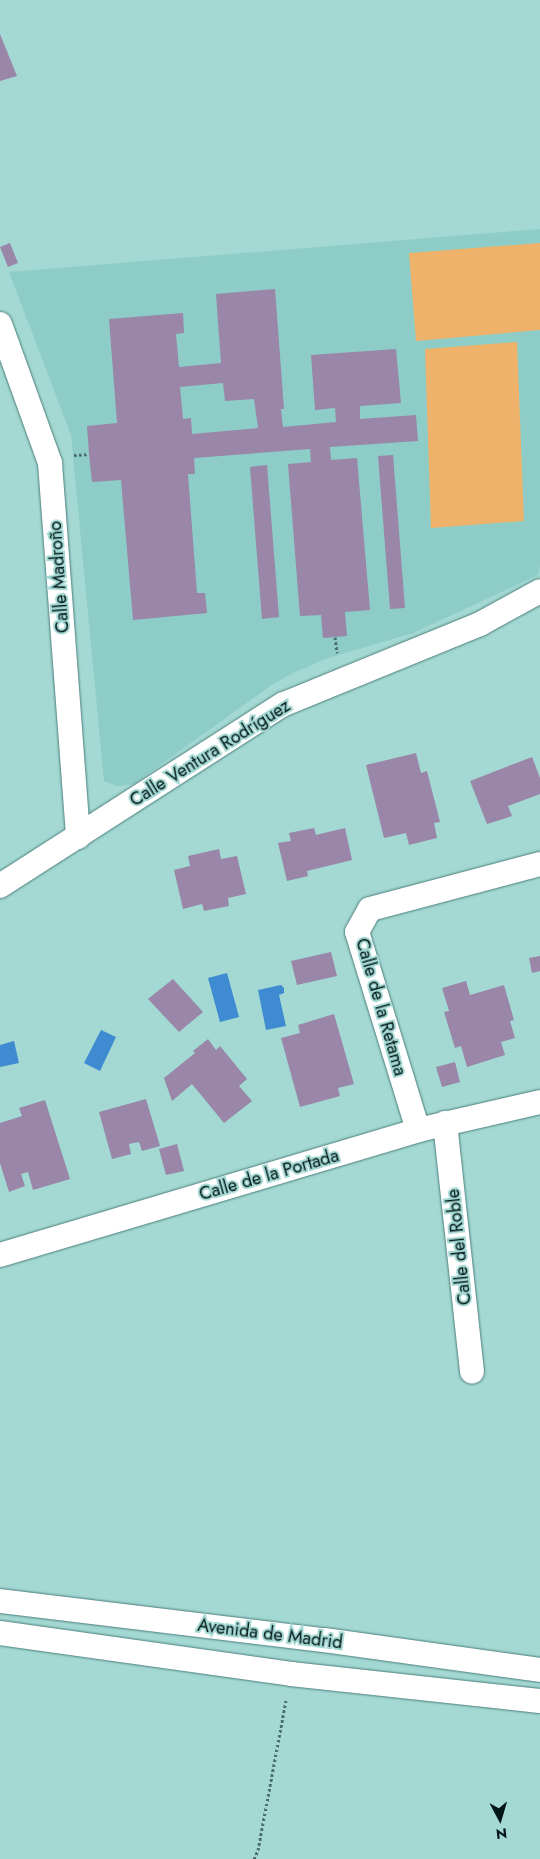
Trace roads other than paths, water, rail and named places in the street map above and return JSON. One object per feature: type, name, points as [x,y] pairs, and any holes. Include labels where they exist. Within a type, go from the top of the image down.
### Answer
[{"type":"street","name":"Calle Madroño","points":[[0,324],[50,463],[78,837]]},
{"type":"street","name":"Calle Ventura Rodríguez","points":[[0,886],[284,704],[480,624],[540,591]]},
{"type":"street","name":"Calle de la Retama","points":[[418,1130],[357,932],[370,909],[540,864]]},
{"type":"street","name":"Calle de la Portada","points":[[0,1255],[418,1130],[540,1102]]},
{"type":"street","name":"Calle del Roble","points":[[446,1123],[472,1372]]},
{"type":"street","name":"Avenida de Madrid","points":[[0,1601],[314,1639],[540,1670]]},
{"type":"street","name":"Avenida de Madrid","points":[[0,1633],[291,1674],[540,1701]]},
{"type":"water","points":[[227,973],[239,1017],[220,1022],[208,978]]},
{"type":"water","points":[[281,985],[284,988],[284,993],[279,995],[286,1026],[266,1030],[258,990]]},
{"type":"water","points":[[101,1030],[116,1037],[100,1071],[84,1063]]},
{"type":"water","points":[[14,1041],[19,1063],[0,1067],[0,1045]]}]
